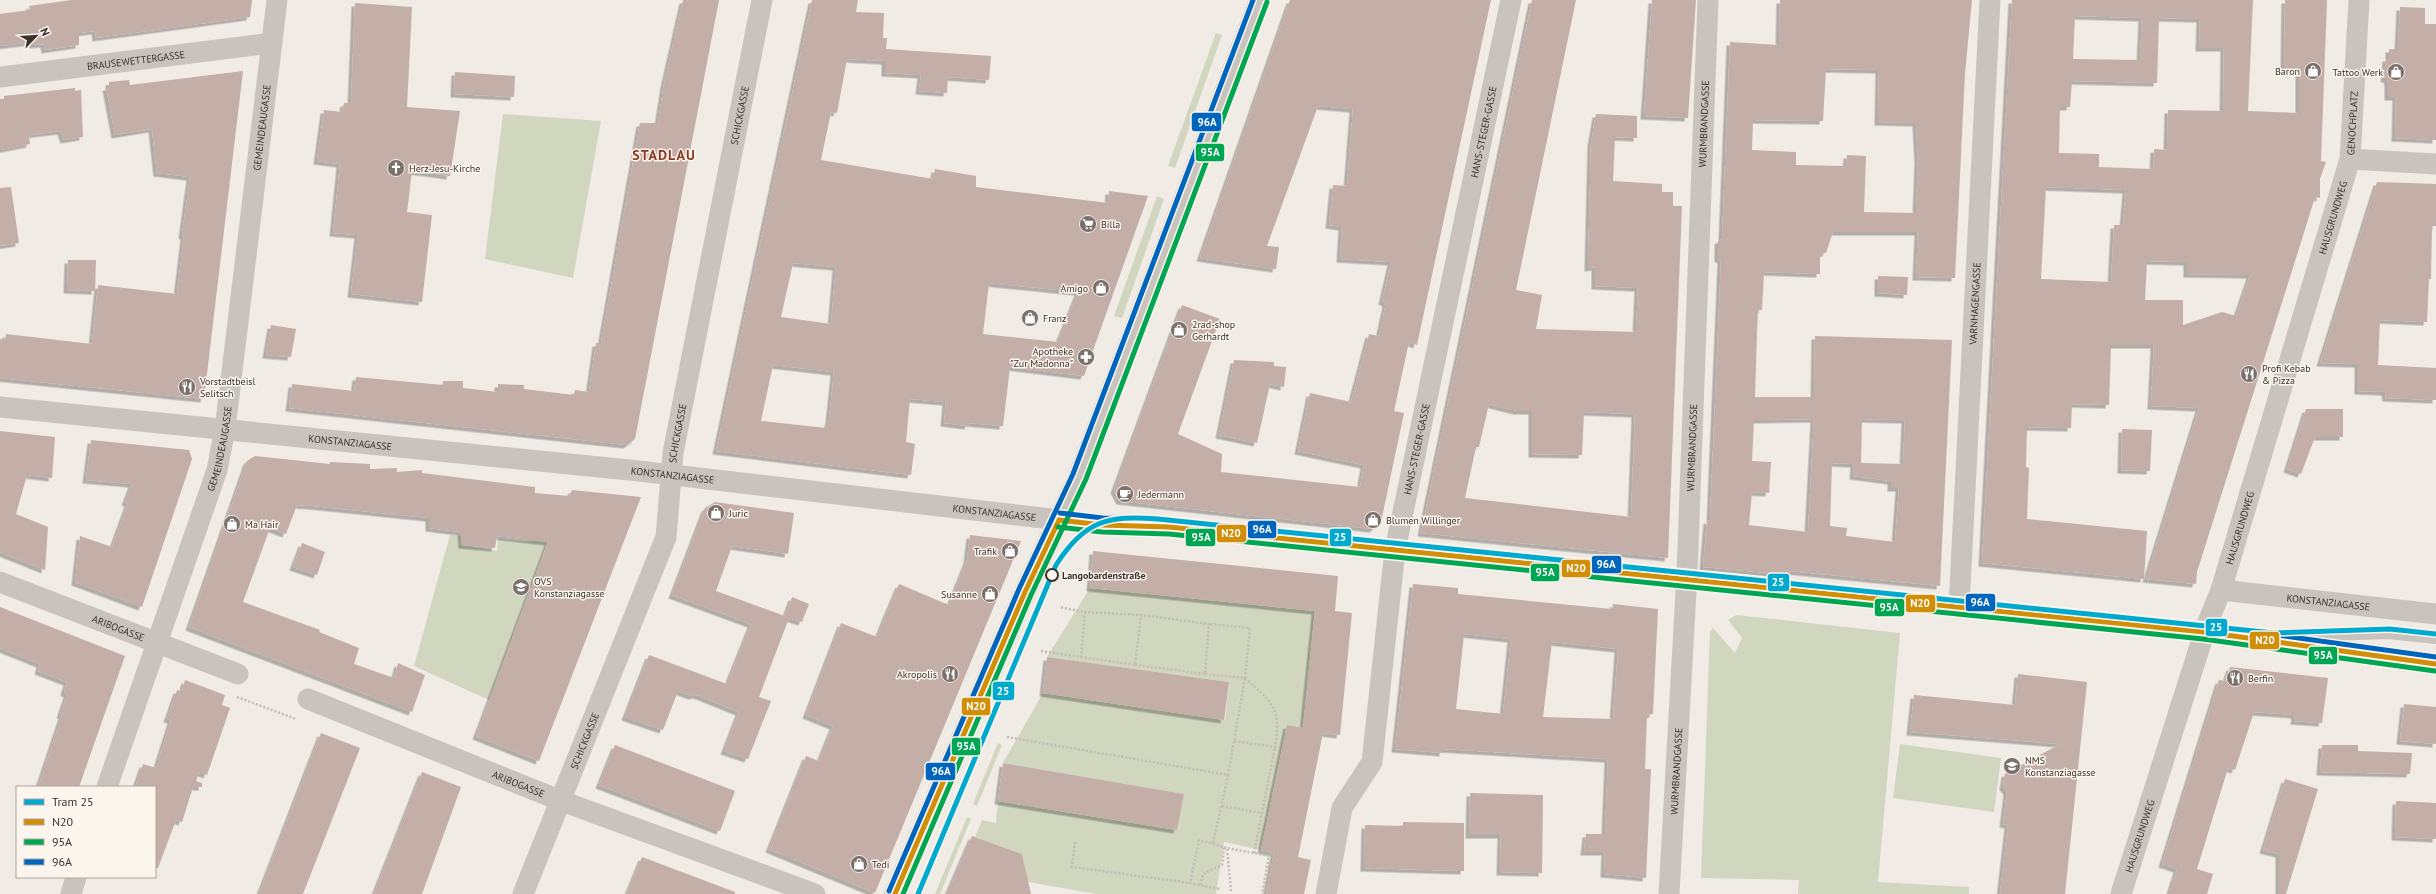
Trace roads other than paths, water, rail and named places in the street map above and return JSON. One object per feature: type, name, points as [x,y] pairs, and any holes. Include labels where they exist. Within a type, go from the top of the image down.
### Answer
[{"type":"street","name":"GEMEINDEAUGASSE","points":[[107,786],[216,470],[225,429],[277,0]]},
{"type":"street","name":"SCHICKGASSE","points":[[523,894],[559,800],[666,537],[673,453],[762,0]]},
{"type":"street","points":[[895,894],[1024,592],[1079,477],[1260,0]]},
{"type":"street","name":"HANS-STEGER-GASSE","points":[[1326,894],[1342,808],[1372,762],[1395,550],[1511,0]]},
{"type":"street","name":"WURMBRANDGASSE","points":[[1669,894],[1686,580],[1708,0]]},
{"type":"street","name":"VARNHAGENGASSE","points":[[1959,607],[1990,0]]},
{"type":"street","name":"GENOCHPLATZ","points":[[2359,0],[2350,159],[2436,164]]},
{"type":"street","name":"BRAUSEWETTERGASSE","points":[[0,77],[272,43]]},
{"type":"street","name":"HAUSGRUNDWEG","points":[[2121,894],[2204,632],[2221,590],[2350,159]]},
{"type":"street","name":"KONSTANZIAGASSE","points":[[0,407],[672,475],[1094,524],[1169,527],[2204,632],[2436,664]]},
{"type":"street","name":"ARIBOGASSE","points":[[0,582],[238,674]]},
{"type":"street","name":"KONSTANZIAGASSE","points":[[2221,590],[2436,614]]},
{"type":"street","name":"ARIBOGASSE","points":[[308,699],[559,800],[815,894]]},
{"type":"street","points":[[71,894],[76,878]]},
{"type":"lane","name":"KONSTANZIAGASSE","points":[[2228,636],[2274,638],[2388,634],[2436,640]]},
{"type":"tram line","name":"25","points":[[918,894],[1056,565],[1066,550],[1087,530],[1098,524],[1111,520],[1124,518],[1158,519],[2274,633],[2390,629],[2436,634]]},
{"type":"place","name":"Baron","points":[[2313,71]]},
{"type":"place","name":"Tattoo Werk","points":[[2396,72]]},
{"type":"place","name":"Herz-Jesu-Kirche","points":[[396,168]]},
{"type":"place","name":"Billa","points":[[1088,224]]},
{"type":"place","name":"Amigo","points":[[1101,288]]},
{"type":"place","name":"Franz","points":[[1030,318]]},
{"type":"place","name":"2rad-shop Gerhardt","points":[[1179,330]]},
{"type":"place","name":"Apotheke \"Zur Madonna\"","points":[[1086,357]]},
{"type":"place","name":"Profi Kebab & Pizza","points":[[2249,374]]},
{"type":"place","name":"Vorstadtbeisl Selitsch","points":[[187,387]]},
{"type":"place","name":"Jedermann","points":[[1125,494]]},
{"type":"place","name":"Juric","points":[[716,513]]},
{"type":"place","name":"Blumen Willinger","points":[[1373,520]]},
{"type":"place","name":"Ma Hair","points":[[232,524]]},
{"type":"place","name":"Trafik","points":[[1010,551]]},
{"type":"place","name":"Langobardenstraße","points":[[1052,575]]},
{"type":"place","name":"OVS Konstanziagasse","points":[[521,587]]},
{"type":"place","name":"Susanne","points":[[990,594]]},
{"type":"place","name":"Akropolis","points":[[950,674]]},
{"type":"place","name":"Berfin","points":[[2235,678]]},
{"type":"place","name":"NMS Konstanziagasse","points":[[2012,766]]},
{"type":"place","name":"Tedi","points":[[859,864]]},
{"type":"district","name":"STADLAU","points":[[664,155]]}]
